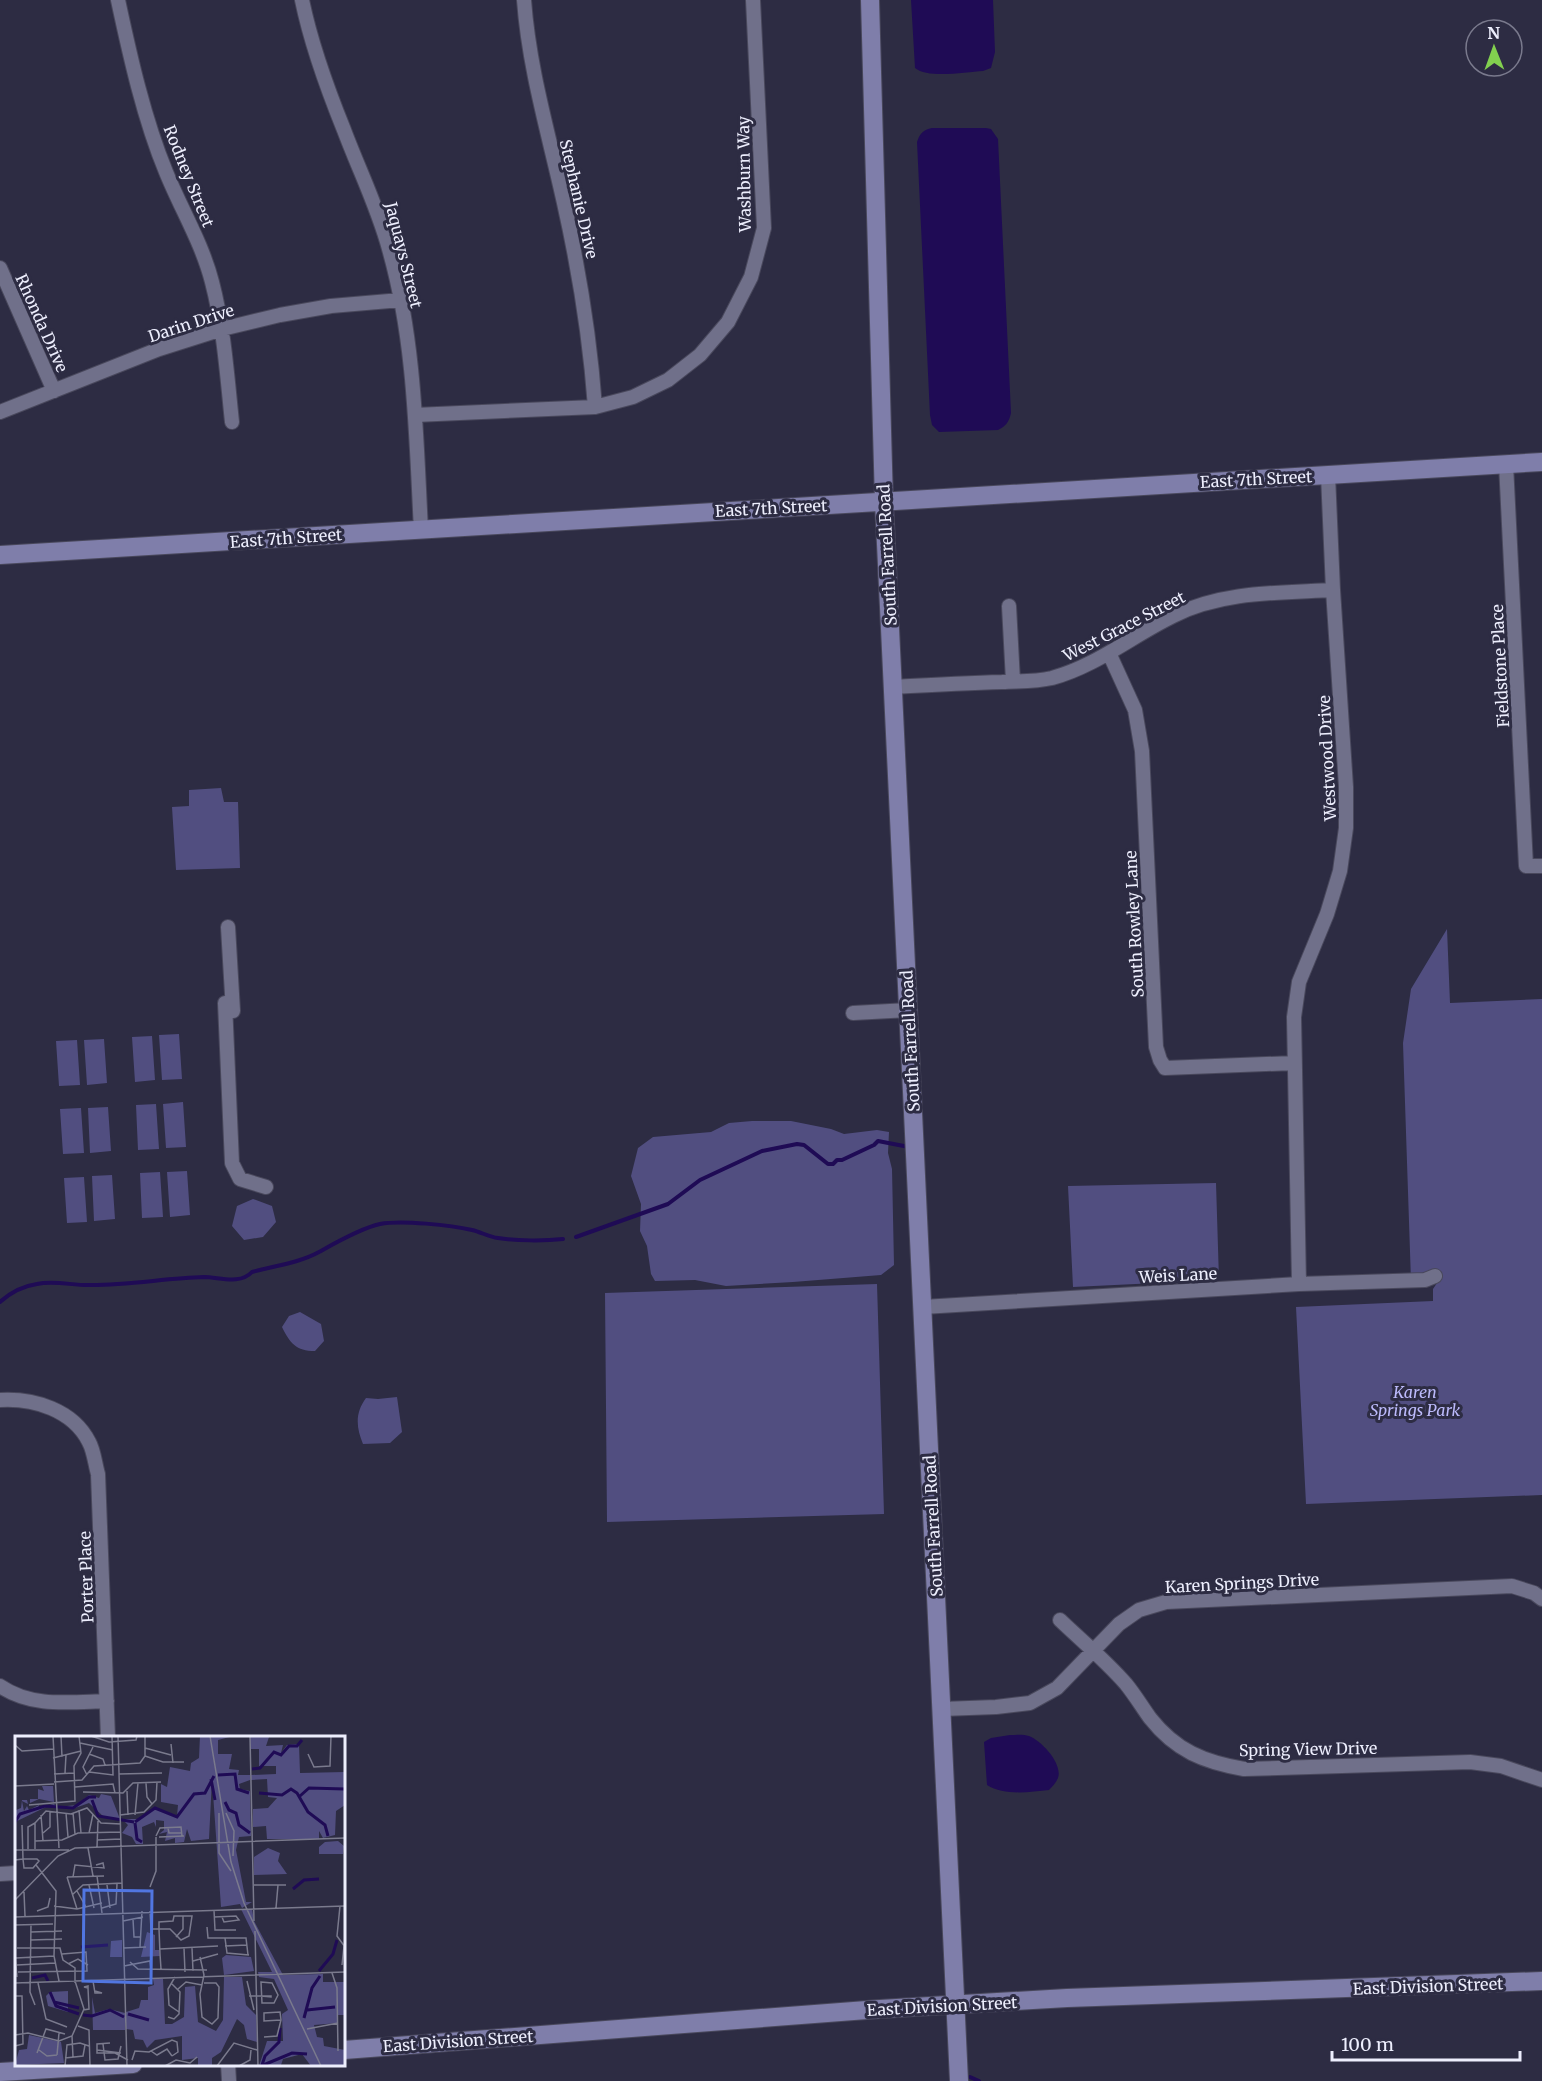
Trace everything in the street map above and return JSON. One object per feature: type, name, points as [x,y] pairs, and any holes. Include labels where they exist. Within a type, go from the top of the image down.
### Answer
[{"type":"street","name":"Rodney Street","points":[[118,0],[149,120],[165,171],[196,239],[211,279],[222,328],[232,422]]},
{"type":"street","name":"Jaquays Street","points":[[302,0],[325,78],[376,207],[390,250],[410,356],[421,530]]},
{"type":"street","name":"Stephanie Drive","points":[[524,0],[535,83],[564,201],[584,303],[595,407]]},
{"type":"street","name":"Washburn Way","points":[[415,415],[595,407],[633,397],[668,380],[700,355],[728,322],[752,277],[764,228],[753,0]]},
{"type":"street","name":"South Farrell Road","points":[[870,0],[884,502],[959,2081]]},
{"type":"street","name":"Rhonda Drive","points":[[0,268],[54,391]]},
{"type":"street","name":"Darin Drive","points":[[0,412],[159,349],[222,328],[331,306],[401,300]]},
{"type":"street","name":"East 7th Street","points":[[0,555],[1542,462]]},
{"type":"street","name":"Fieldstone Place","points":[[1506,464],[1526,866],[1542,866]]},
{"type":"street","name":"Westwood Drive","points":[[1299,1284],[1294,1017],[1299,982],[1327,914],[1337,882],[1346,828],[1346,787],[1328,475]]},
{"type":"street","name":"West Grace Street","points":[[893,687],[1035,682],[1066,674],[1109,653],[1174,615],[1219,599],[1333,590]]},
{"type":"street","points":[[1009,606],[1013,681]]},
{"type":"street","name":"South Rowley Lane","points":[[1109,653],[1135,710],[1142,751],[1156,1047],[1160,1060],[1165,1068],[1294,1063]]},
{"type":"street","points":[[228,927],[232,1163],[240,1179],[266,1187]]},
{"type":"street","points":[[853,1013],[909,1010]]},
{"type":"street","name":"Weis Lane","points":[[923,1307],[1299,1284],[1425,1280],[1435,1276]]},
{"type":"street","name":"Porter Place","points":[[0,1400],[11,1399],[48,1406],[74,1421],[89,1442],[98,1474],[108,1736]]},
{"type":"street","name":"Karen Springs Drive","points":[[942,1709],[1030,1703],[1057,1688],[1091,1650],[1119,1624],[1139,1610],[1166,1602],[1512,1586],[1534,1593],[1542,1599]]},
{"type":"street","name":"Spring View Drive","points":[[1060,1620],[1125,1684],[1151,1719],[1170,1739],[1189,1754],[1216,1764],[1244,1769],[1470,1762],[1502,1766],[1541,1778]]},
{"type":"street","points":[[0,1686],[12,1694],[44,1703],[107,1701]]},
{"type":"street","points":[[0,1874],[15,1873]]},
{"type":"street","name":"East Division Street","points":[[345,2050],[872,2010],[1077,1998],[1542,1981]]},
{"type":"street","points":[[0,2072],[100,2066]]},
{"type":"street","points":[[228,2066],[229,2081]]},
{"type":"green space","points":[[221,788],[224,802],[238,802],[240,868],[176,870],[172,807],[189,806],[189,790]]},
{"type":"green space","name":"Karen Springs Park","points":[[1447,929],[1450,1003],[1542,999],[1542,1495],[1306,1504],[1296,1307],[1433,1301],[1433,1289],[1439,1280],[1411,1281],[1403,1043],[1411,989]]},
{"type":"green space","points":[[179,1034],[182,1079],[162,1080],[159,1035]]},
{"type":"green space","points":[[152,1036],[155,1080],[135,1082],[132,1037]]},
{"type":"green space","points":[[104,1039],[107,1083],[87,1085],[84,1040]]},
{"type":"green space","points":[[77,1040],[80,1085],[59,1086],[56,1041]]},
{"type":"green space","points":[[183,1102],[186,1147],[166,1148],[163,1104]]},
{"type":"green space","points":[[156,1104],[159,1149],[138,1150],[136,1105]]},
{"type":"green space","points":[[108,1107],[111,1151],[90,1153],[88,1108]]},
{"type":"green space","points":[[81,1108],[84,1153],[63,1154],[60,1109]]},
{"type":"green space","points":[[791,1121],[844,1134],[877,1130],[889,1132],[894,1265],[881,1275],[793,1282],[726,1286],[695,1280],[655,1281],[651,1274],[647,1246],[640,1231],[641,1204],[631,1176],[638,1148],[653,1137],[711,1132],[729,1123]]},
{"type":"green space","points":[[187,1171],[190,1215],[170,1217],[167,1172]]},
{"type":"green space","points":[[160,1172],[163,1217],[142,1218],[140,1173]]},
{"type":"green space","points":[[112,1175],[115,1219],[94,1221],[92,1176]]},
{"type":"green space","points":[[84,1177],[87,1222],[67,1223],[64,1178]]},
{"type":"green space","points":[[1216,1183],[1219,1280],[1073,1287],[1068,1186]]},
{"type":"green space","points":[[253,1199],[272,1206],[276,1222],[263,1237],[244,1240],[232,1226],[237,1206]]},
{"type":"green space","points":[[877,1284],[884,1514],[607,1522],[605,1293]]},
{"type":"green space","points":[[300,1312],[321,1324],[324,1341],[315,1351],[298,1348],[288,1338],[282,1327],[289,1316]]},
{"type":"green space","points":[[397,1397],[402,1432],[390,1443],[363,1444],[359,1432],[358,1415],[366,1398]]},
{"type":"shaded area","points":[[911,0],[993,0],[995,52],[991,68],[983,71],[938,74],[915,68]]},
{"type":"shaded area","points":[[932,128],[986,128],[991,129],[998,139],[1011,413],[1007,423],[998,430],[939,432],[932,425],[917,142],[922,132]]},
{"type":"shaded area","points":[[1010,1735],[1029,1736],[1040,1743],[1050,1754],[1059,1772],[1057,1780],[1049,1790],[1009,1792],[987,1785],[984,1742],[991,1738]]},
{"type":"waterway","points":[[576,1237],[668,1204],[700,1180],[762,1151],[797,1144],[804,1145],[828,1164],[833,1164],[878,1141],[909,1147]]},
{"type":"waterway","points":[[0,1302],[22,1288],[44,1283],[106,1285],[204,1277],[242,1278],[252,1272],[303,1259],[348,1236],[380,1224],[413,1223],[452,1226],[505,1239],[563,1239]]},
{"type":"waterway","points":[[970,2077],[979,2081]]}]
